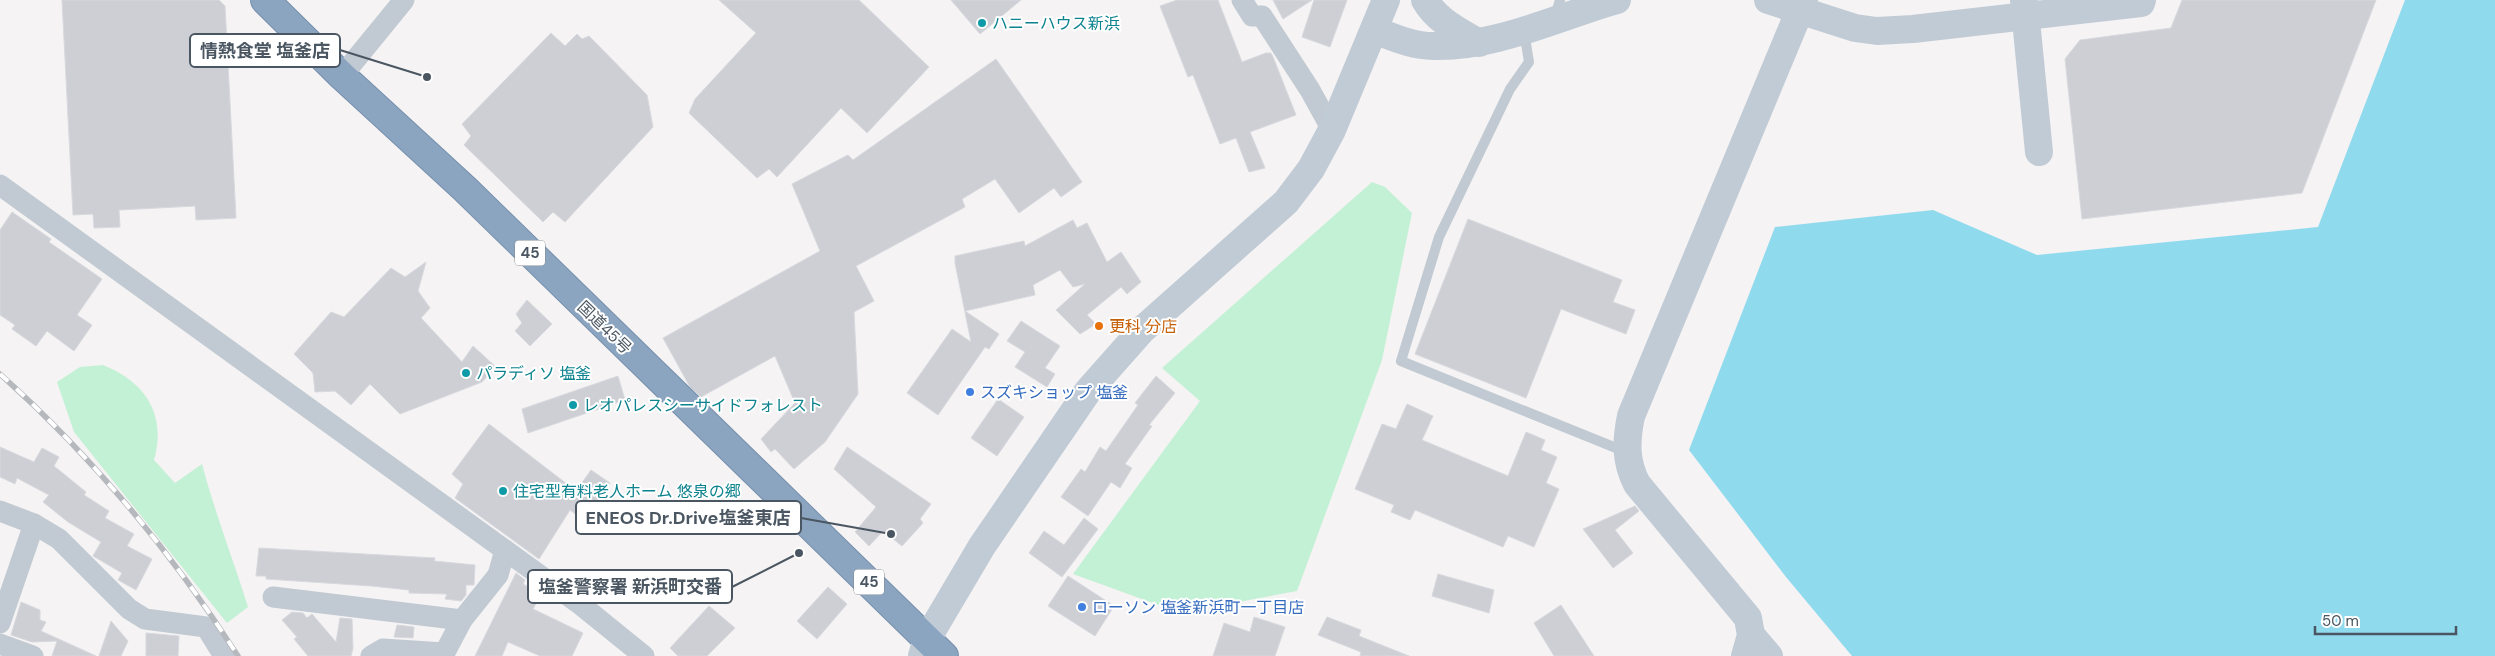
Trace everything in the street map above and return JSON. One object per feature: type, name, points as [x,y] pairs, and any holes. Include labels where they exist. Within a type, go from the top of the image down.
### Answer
[{"type":"highway","name":"国道45号","points":[[264,0],[342,76],[465,189],[931,650]]},
{"type":"street","points":[[342,76],[404,0]]},
{"type":"street","points":[[1242,0],[1252,16],[1262,16],[1310,90],[1332,130]]},
{"type":"street","points":[[931,650],[982,546],[1088,391],[1142,330],[1286,202],[1311,169],[1332,130],[1386,0]]},
{"type":"street","points":[[1425,0],[1430,8],[1447,25],[1480,43]]},
{"type":"street","points":[[1374,30],[1400,40],[1431,46],[1480,43],[1524,30],[1557,10],[1617,0]]},
{"type":"street","points":[[1768,0],[1802,5],[1855,28],[1878,31],[1912,30],[2025,8],[2141,3],[2142,0]]},
{"type":"street","points":[[1769,656],[1748,646],[1748,618],[1744,611],[1637,484],[1629,470],[1626,452],[1631,416],[1802,5]]},
{"type":"street","points":[[2025,8],[2039,152]]},
{"type":"street","points":[[0,185],[581,605],[644,656]]},
{"type":"street","points":[[0,511],[34,524],[59,539],[130,609],[145,619],[206,627],[224,656]]},
{"type":"street","points":[[0,623],[34,524]]},
{"type":"street","points":[[371,656],[383,649],[444,655],[462,620],[498,575],[505,550]]},
{"type":"street","points":[[274,598],[462,620]]},
{"type":"street","points":[[0,644],[33,656]]},
{"type":"lane","points":[[1524,30],[1528,62],[1510,89],[1439,237],[1401,361],[1626,452]]},
{"type":"green space","points":[[1372,182],[1385,187],[1412,213],[1382,360],[1297,591],[1206,608],[1161,606],[1073,574],[1200,401],[1162,368]]},
{"type":"green space","points":[[103,365],[131,381],[141,390],[149,402],[155,414],[157,428],[154,460],[175,483],[202,464],[248,607],[227,623],[74,432],[57,382],[80,367]]},
{"type":"water","points":[[2405,0],[2495,0],[2495,656],[1852,656],[1786,577],[1689,450],[1775,227],[1933,210],[2037,255],[2318,227]]},
{"type":"building","points":[[62,0],[219,0],[225,6],[236,218],[196,220],[195,206],[119,210],[120,227],[94,228],[93,214],[73,215]]},
{"type":"building","points":[[719,0],[859,0],[929,67],[867,133],[841,108],[777,177],[769,169],[757,178],[689,113],[695,99],[756,33]]},
{"type":"building","name":"ハニーハウス新浜","points":[[951,0],[1021,0],[980,34]]},
{"type":"building","points":[[1177,0],[1218,0],[1242,62],[1271,53],[1296,115],[1250,132],[1265,168],[1249,172],[1236,138],[1220,144],[1193,75],[1188,77],[1160,6]]},
{"type":"building","points":[[1273,0],[1312,0],[1283,19]]},
{"type":"building","points":[[1314,0],[1347,0],[1330,47],[1302,37]]},
{"type":"building","points":[[2182,0],[2376,0],[2302,193],[2082,219],[2065,59],[2080,40],[2171,28]]},
{"type":"building","points":[[551,33],[565,46],[577,34],[582,39],[589,36],[647,95],[653,127],[565,222],[553,212],[543,222],[464,145],[471,136],[462,124]]},
{"type":"building","points":[[996,59],[1082,182],[1061,197],[1054,188],[1019,213],[995,179],[962,199],[965,207],[856,266],[874,301],[854,312],[858,394],[825,442],[794,469],[775,449],[771,452],[761,439],[795,403],[775,356],[701,397],[690,387],[663,338],[820,251],[792,184],[848,155],[853,160]]},
{"type":"building","points":[[12,212],[51,239],[49,242],[102,279],[77,315],[92,325],[74,351],[47,331],[36,346],[12,329],[15,325],[0,315],[0,230]]},
{"type":"building","points":[[1468,219],[1622,280],[1613,302],[1635,310],[1626,334],[1561,309],[1526,398],[1415,354]]},
{"type":"building","points":[[1073,220],[1077,228],[1087,223],[1107,262],[1121,252],[1141,282],[1127,294],[1121,287],[1087,315],[1096,324],[1080,334],[1056,310],[1085,284],[1073,287],[1060,270],[1033,285],[1035,295],[965,311],[999,334],[989,349],[985,347],[938,415],[907,393],[952,329],[971,342],[955,263],[955,256],[1024,241],[1025,246]]},
{"type":"building","points":[[426,262],[418,291],[430,308],[421,318],[462,362],[473,346],[496,367],[482,382],[400,414],[370,384],[351,405],[335,391],[315,392],[313,373],[294,354],[331,312],[344,317],[391,268],[405,277]]},
{"type":"building","points":[[527,300],[552,324],[530,346],[515,331],[522,323],[516,314]]},
{"type":"building","points":[[1021,321],[1060,346],[1045,368],[1055,374],[1047,387],[1015,367],[1025,352],[1007,341]]},
{"type":"building","name":"レオパレスシーサイドフォレスト","points":[[618,376],[625,400],[528,433],[522,409]]},
{"type":"building","points":[[1156,376],[1175,393],[1149,425],[1152,426],[1125,464],[1132,468],[1120,488],[1111,482],[1088,516],[1061,497],[1081,469],[1085,472],[1100,447],[1106,451],[1138,405],[1135,403]]},
{"type":"building","points":[[998,399],[1024,417],[997,456],[971,438]]},
{"type":"building","points":[[1407,404],[1433,416],[1422,440],[1508,476],[1526,432],[1545,440],[1541,450],[1557,457],[1546,483],[1559,489],[1534,547],[1508,536],[1503,547],[1415,510],[1410,520],[1391,512],[1394,505],[1355,489],[1382,424],[1396,429]]},
{"type":"building","name":"住宅型有料老人ホーム 悠泉の郷","points":[[489,424],[576,491],[591,470],[610,483],[586,522],[570,510],[539,559],[455,498],[463,484],[452,474]]},
{"type":"building","points":[[0,447],[34,462],[42,448],[59,457],[54,466],[86,492],[84,495],[109,511],[105,518],[134,534],[127,546],[152,559],[136,590],[118,580],[122,573],[93,556],[101,542],[68,522],[43,502],[49,495],[17,478],[15,484],[0,477]]},
{"type":"building","points":[[847,447],[931,504],[920,519],[923,523],[902,546],[883,531],[869,546],[855,532],[876,507],[834,469]]},
{"type":"building","points":[[1635,506],[1639,511],[1615,530],[1633,553],[1613,568],[1583,529]]},
{"type":"building","points":[[1084,518],[1098,529],[1062,577],[1029,553],[1044,531],[1064,545]]},
{"type":"building","points":[[259,548],[435,558],[434,561],[475,565],[474,585],[466,585],[466,595],[461,601],[445,599],[447,594],[409,593],[409,590],[371,586],[266,579],[266,576],[256,576]]},
{"type":"building","points":[[516,573],[525,580],[523,584],[541,594],[533,609],[583,633],[572,656],[540,656],[508,642],[502,656],[475,656]]},
{"type":"building","points":[[1438,574],[1494,590],[1489,613],[1432,596]]},
{"type":"building","points":[[1068,576],[1114,606],[1095,636],[1048,606]]},
{"type":"building","points":[[828,587],[847,604],[817,639],[797,621]]},
{"type":"building","points":[[21,602],[40,610],[40,620],[46,622],[41,631],[96,656],[52,656],[57,641],[32,642],[11,635]]},
{"type":"building","points":[[1561,605],[1594,656],[1554,656],[1534,623]]},
{"type":"building","points":[[709,606],[735,628],[707,656],[678,656],[670,648]]},
{"type":"building","points":[[292,612],[303,613],[307,618],[312,614],[336,642],[340,618],[352,619],[353,648],[351,656],[308,656],[294,639],[297,637],[282,620]]},
{"type":"building","points":[[1254,617],[1285,627],[1275,656],[1213,656],[1224,623],[1250,632]]},
{"type":"building","points":[[1327,617],[1361,630],[1359,636],[1409,656],[1360,656],[1361,652],[1318,635]]},
{"type":"building","points":[[111,621],[128,641],[121,656],[99,656]]},
{"type":"building","points":[[397,625],[414,627],[413,638],[394,637]]},
{"type":"building","points":[[146,633],[179,636],[178,656],[146,656]]},
{"type":"railway","points":[[0,374],[67,438],[129,507],[186,580],[238,656]]},
{"type":"place","name":"ハニーハウス新浜","points":[[982,23]]},
{"type":"place","name":"情熱食堂 塩釜店","points":[[427,77]]},
{"type":"place","name":"更科 分店","points":[[1099,326]]},
{"type":"place","name":"パラディソ 塩釜","points":[[466,373]]},
{"type":"place","name":"スズキショップ 塩釜","points":[[970,392]]},
{"type":"place","name":"レオパレスシーサイドフォレスト","points":[[573,405]]},
{"type":"place","name":"住宅型有料老人ホーム 悠泉の郷","points":[[503,491]]},
{"type":"place","name":"ENEOS Dr.Drive塩釜東店","points":[[891,534]]},
{"type":"place","name":"塩釜警察署 新浜町交番","points":[[799,553]]},
{"type":"place","name":"ローソン 塩釜新浜町一丁目店","points":[[1082,607]]}]
